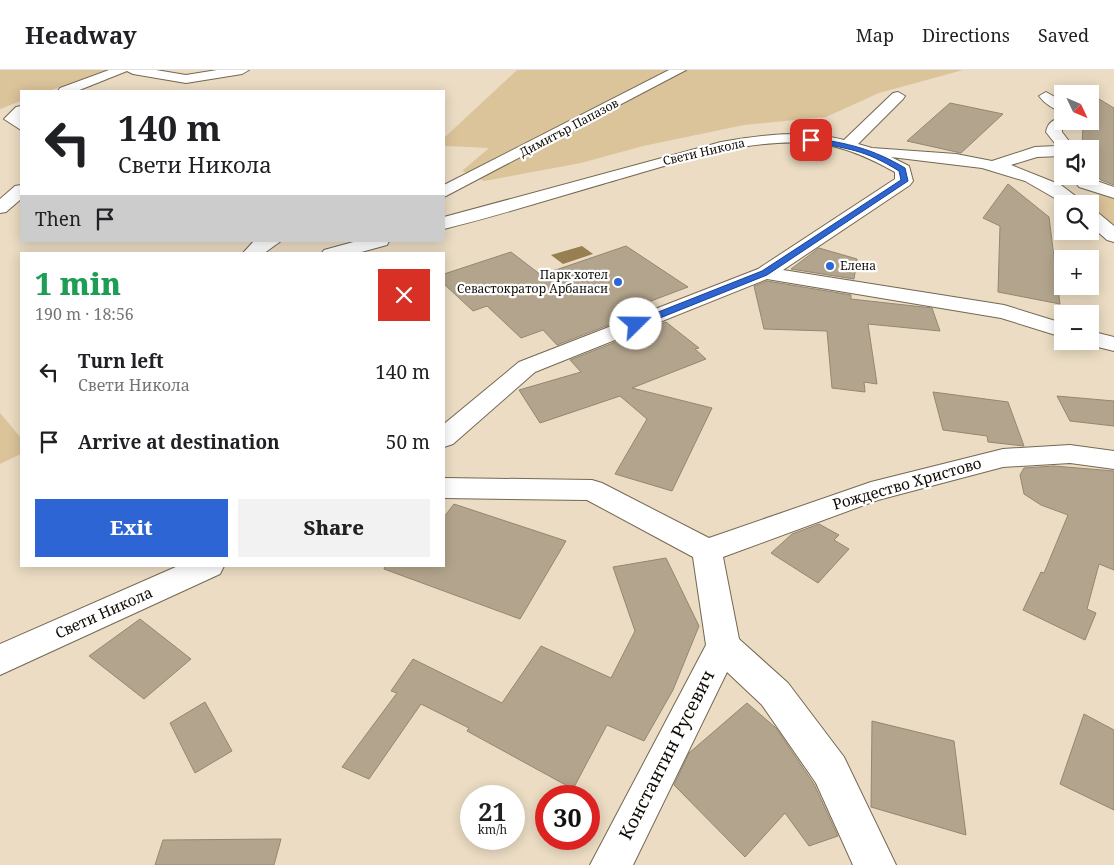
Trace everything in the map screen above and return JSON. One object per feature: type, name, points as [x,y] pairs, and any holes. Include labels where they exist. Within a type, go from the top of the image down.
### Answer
[{"type":"street","points":[[68,90],[121,70]]},
{"type":"street","points":[[133,70],[186,79],[242,70]]},
{"type":"street","name":"Димитър Папазов","points":[[452,188],[679,70]]},
{"type":"street","points":[[848,145],[898,96]]},
{"type":"street","points":[[1046,96],[1054,102]]},
{"type":"street","points":[[20,111],[10,118],[20,124]]},
{"type":"street","name":"Свети Никола","points":[[445,223],[710,149],[738,143],[799,138],[848,145],[867,150],[903,170],[904,181],[764,273],[527,367],[445,437]]},
{"type":"street","points":[[867,150],[958,158],[995,165],[1036,178],[1066,195]]},
{"type":"street","points":[[995,165],[1035,152],[1054,151]]},
{"type":"street","points":[[1091,185],[1114,193]]},
{"type":"street","points":[[0,208],[20,191]]},
{"type":"street","points":[[1099,223],[1114,236]]},
{"type":"street","points":[[254,252],[258,246],[269,242]]},
{"type":"street","points":[[339,252],[376,242]]},
{"type":"street","points":[[764,273],[1004,312],[1054,328]]},
{"type":"street","points":[[1099,340],[1114,344]]},
{"type":"street","name":"Рождество Христово","points":[[707,550],[870,492],[1003,458],[1070,454],[1114,460]]},
{"type":"street","points":[[445,488],[592,490],[707,550],[723,646],[775,694],[830,770],[876,865]]},
{"type":"street","name":"Свети Никола","points":[[0,660],[207,567]]},
{"type":"street","name":"Константин Русевич","points":[[611,865],[723,646]]},
{"type":"shaded area","points":[[0,70],[107,70],[52,90],[20,90],[20,101],[0,109]]},
{"type":"shaded area","points":[[517,70],[963,70],[879,93],[826,117],[744,125],[643,146],[581,163],[484,181],[462,171],[489,148],[445,146],[445,137]]},
{"type":"shaded area","points":[[1105,191],[1114,193],[1114,236],[1099,223],[1099,195],[1097,195]]},
{"type":"shaded area","points":[[582,246],[593,254],[563,264],[551,255]]},
{"type":"shaded area","points":[[0,413],[20,437],[20,454],[0,464]]},
{"type":"building","points":[[1099,99],[1114,108],[1114,185],[1099,178],[1099,140],[1082,140],[1083,130],[1099,130]]},
{"type":"building","points":[[950,103],[1003,114],[961,153],[907,141]]},
{"type":"building","points":[[1008,184],[1049,217],[1054,257],[1054,295],[1059,295],[1060,304],[998,292],[1000,226],[983,218]]},
{"type":"building","points":[[626,246],[688,287],[643,304],[650,309],[557,345],[543,330],[521,338],[487,306],[473,311],[445,285],[445,274],[511,252],[541,275]]},
{"type":"building","points":[[819,248],[857,259],[854,279],[791,269]]},
{"type":"building","points":[[767,281],[851,295],[851,299],[932,308],[940,331],[868,324],[877,384],[864,382],[865,392],[832,388],[827,331],[764,329],[754,286]]},
{"type":"building","points":[[666,322],[699,348],[695,349],[706,359],[632,388],[712,408],[672,491],[615,474],[647,419],[620,396],[540,423],[519,390],[581,372],[570,360]]},
{"type":"building","points":[[933,392],[1008,402],[1024,446],[988,442],[987,436],[943,430]]},
{"type":"building","points":[[1057,396],[1114,401],[1114,426],[1070,421]]},
{"type":"building","points":[[1054,466],[1114,471],[1114,570],[1099,564],[1087,609],[1096,613],[1085,640],[1023,610],[1041,572],[1044,573],[1068,515],[1041,505],[1024,494],[1020,475],[1024,468]]},
{"type":"building","points":[[454,504],[566,541],[520,619],[384,569],[385,567],[445,567],[445,516]]},
{"type":"building","points":[[819,524],[839,535],[834,540],[849,549],[818,583],[771,553],[792,534]]},
{"type":"building","points":[[666,558],[699,626],[673,690],[644,741],[607,725],[575,785],[566,785],[467,731],[469,728],[421,704],[369,779],[342,767],[397,693],[391,691],[413,659],[502,703],[541,646],[611,678],[635,631],[613,567]]},
{"type":"building","points":[[140,619],[191,659],[144,699],[89,656]]},
{"type":"building","points":[[205,702],[232,751],[195,773],[170,723]]},
{"type":"building","points":[[747,703],[776,728],[814,784],[838,836],[809,846],[785,813],[745,857],[674,785],[689,753]]},
{"type":"building","points":[[1084,714],[1114,730],[1114,810],[1060,784]]},
{"type":"building","points":[[872,721],[954,741],[966,835],[871,807]]},
{"type":"building","points":[[281,839],[274,865],[155,865],[163,840]]},
{"type":"place","name":"Елена","points":[[830,266]]},
{"type":"place","name":"Парк хотел Севастократор Арбанаси","points":[[618,282]]},
{"type":"route","points":[[636,324],[764,273],[904,181],[903,170],[867,150],[848,145],[811,140]]}]
